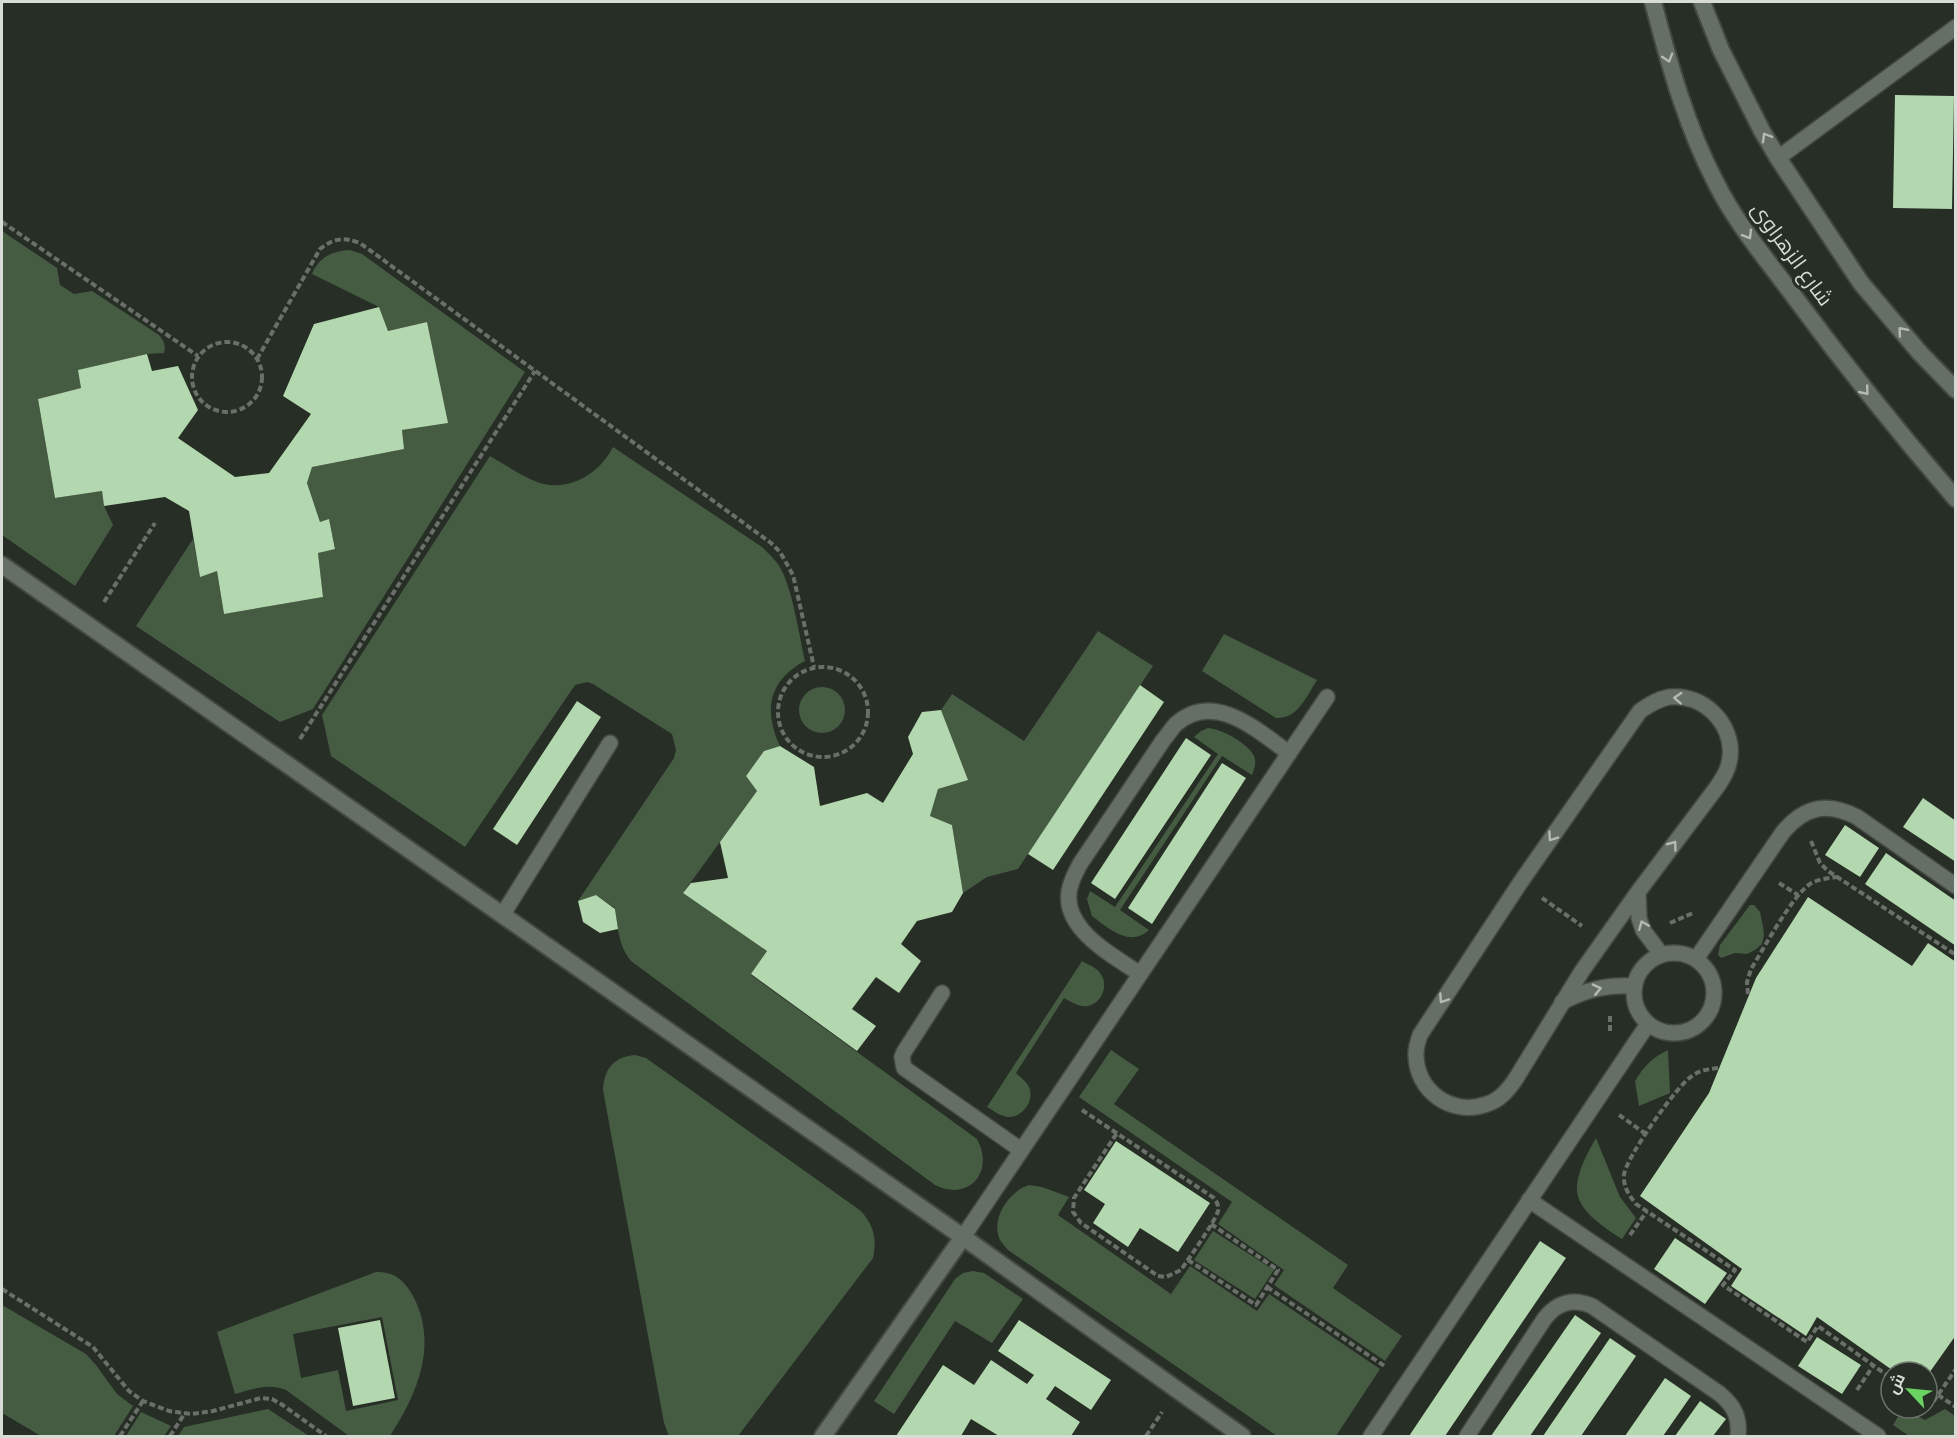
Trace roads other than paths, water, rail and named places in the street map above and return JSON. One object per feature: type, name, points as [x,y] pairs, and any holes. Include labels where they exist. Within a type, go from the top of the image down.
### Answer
[{"type":"street","name":"شارع الزهراوى","points":[[1653,2],[1682,100],[1716,183],[1752,241],[1850,372],[1956,499]]},
{"type":"street","name":"شارع الزهراوى","points":[[1702,2],[1721,50],[1778,158],[1861,283],[1920,353],[1956,390]]},
{"type":"street","points":[[2,564],[963,1237],[1242,1437]]},
{"type":"street","points":[[823,1437],[963,1237]]},
{"type":"lane","points":[[1778,158],[1956,27]]},
{"type":"lane","points":[[963,1237],[1327,697]]},
{"type":"lane","points":[[1669,697],[1685,698],[1701,703],[1714,712],[1724,725],[1730,741],[1730,758],[1726,774],[1638,892],[1562,1002],[1515,1080],[1504,1094],[1489,1104],[1472,1108],[1454,1106],[1438,1098],[1425,1086],[1418,1070],[1416,1052],[1420,1035],[1520,884],[1640,711],[1653,702],[1669,697]]},
{"type":"lane","points":[[1140,974],[1091,939],[1076,924],[1069,904],[1071,883],[1080,864],[1164,739],[1176,724],[1194,714],[1213,711],[1232,715],[1289,753]]},
{"type":"lane","points":[[503,914],[610,743]]},
{"type":"lane","points":[[1696,958],[1783,831],[1794,819],[1825,807],[1842,809],[1857,817],[1956,886]]},
{"type":"lane","points":[[1638,892],[1639,918],[1651,943],[1660,954]]},
{"type":"lane","points":[[1672,952],[1696,958],[1705,967],[1715,988],[1714,1000],[1702,1022],[1693,1029],[1681,1033],[1658,1030],[1648,1024],[1639,1013],[1634,1000],[1634,986],[1639,973],[1648,962],[1660,954],[1672,952]]},
{"type":"lane","points":[[1562,1002],[1591,989],[1607,986],[1634,986]]},
{"type":"lane","points":[[942,993],[904,1052],[902,1063],[904,1068],[1021,1150]]},
{"type":"lane","points":[[1371,1437],[1648,1024]]},
{"type":"lane","points":[[1529,1200],[1878,1437]]},
{"type":"lane","points":[[1467,1437],[1545,1318],[1561,1304],[1571,1301],[1592,1306],[1720,1394],[1732,1404],[1739,1419],[1738,1437]]}]
